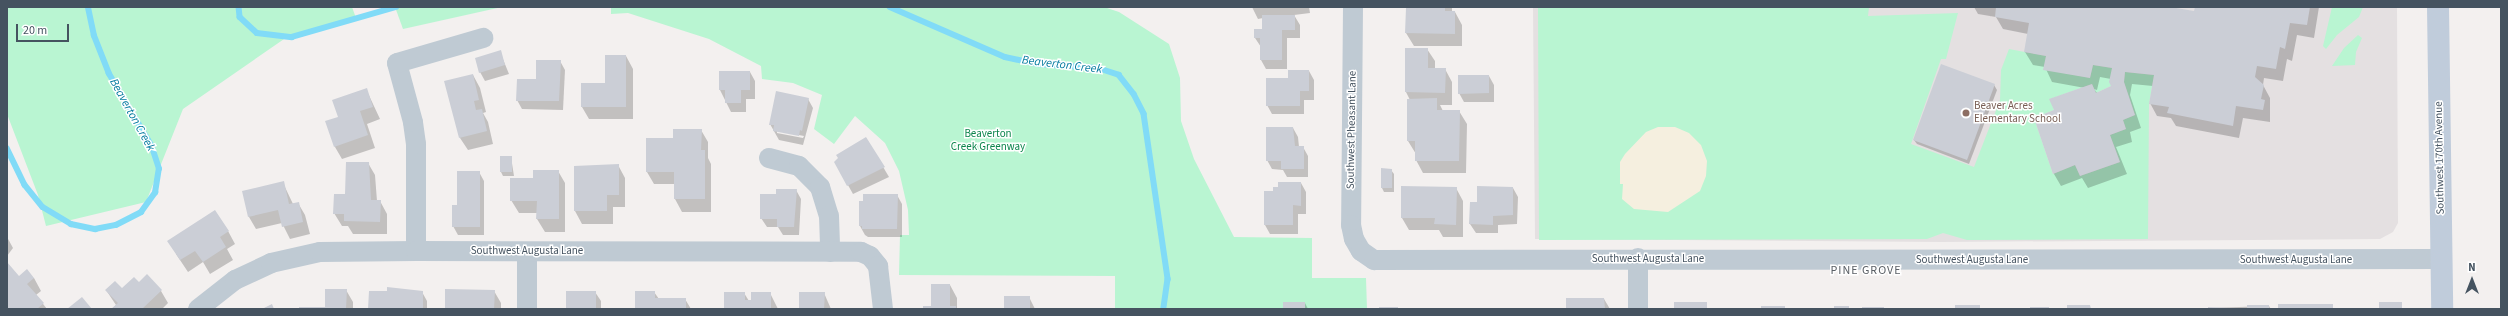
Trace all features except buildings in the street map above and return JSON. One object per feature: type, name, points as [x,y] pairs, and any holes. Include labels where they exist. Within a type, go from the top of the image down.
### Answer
[{"type":"main road","name":"Southwest 170th Avenue","points":[[2438,7],[2442,309]]},
{"type":"street","name":"Southwest Pheasant Lane","points":[[1353,7],[1351,225],[1354,239],[1361,251]]},
{"type":"street","points":[[416,251],[416,144],[413,122],[397,63],[483,38]]},
{"type":"street","points":[[769,158],[799,166],[820,187],[829,216],[830,252]]},
{"type":"street","name":"Southwest Augusta Lane","points":[[198,309],[235,280],[271,263],[320,252],[416,251],[861,252],[870,256],[879,271],[884,309]]},
{"type":"street","name":"Southwest Augusta Lane","points":[[1361,251],[1374,260],[1638,258],[2442,259]]},
{"type":"street","points":[[527,252],[527,309]]},
{"type":"street","points":[[1638,258],[1638,309]]},
{"type":"shaded area","name":"Beaver Acres Elementary School","points":[[1533,7],[2397,7],[2398,223],[2393,232],[2380,239],[1942,242],[1535,239]]},
{"type":"green space","points":[[7,7],[352,7],[356,18],[287,37],[183,109],[146,202],[46,226],[38,195],[7,114]]},
{"type":"green space","points":[[395,7],[502,7],[403,29]]},
{"type":"green space","name":"Beaverton Creek Greenway","points":[[611,7],[1104,7],[1119,12],[1169,44],[1180,78],[1181,121],[1194,159],[1234,237],[1312,238],[1312,278],[1366,278],[1367,309],[1115,309],[1115,276],[899,275],[900,235],[909,235],[908,210],[899,171],[885,143],[855,116],[834,144],[814,129],[822,95],[793,83],[762,79],[761,66],[709,39],[628,13],[611,14]]},
{"type":"green space","points":[[1538,7],[1869,7],[1868,16],[1958,13],[1946,59],[1941,59],[1911,144],[1974,167],[2000,100],[2001,70],[2009,49],[2046,56],[2044,69],[2090,78],[2093,65],[2112,68],[2111,86],[2096,93],[2092,84],[2050,99],[2054,110],[2034,118],[2053,174],[2075,165],[2080,176],[2120,162],[2110,135],[2126,129],[2123,120],[2135,115],[2124,82],[2125,72],[2154,75],[2149,104],[2148,239],[1967,240],[1943,233],[1927,239],[1539,240]]},
{"type":"green space","points":[[2332,7],[2363,7],[2359,17],[2337,35],[2326,49],[2323,46]]},
{"type":"green space","points":[[2358,35],[2362,38],[2356,52],[2355,65],[2332,66],[2344,48]]},
{"type":"sand","points":[[1658,127],[1675,127],[1689,133],[1701,145],[1707,161],[1706,176],[1700,191],[1668,212],[1634,209],[1622,199],[1623,184],[1620,184],[1620,162],[1625,154],[1646,132]]},
{"type":"waterway","name":"Beaverton Creek","points":[[7,148],[25,185],[43,207],[71,224],[95,229],[116,225],[141,212],[155,193],[159,169],[152,147],[109,74],[94,36],[88,7]]},
{"type":"waterway","name":"Beaverton Creek","points":[[239,7],[240,17],[257,33],[292,37],[396,7]]},
{"type":"waterway","name":"Beaverton Creek","points":[[890,7],[1005,57],[1038,64],[1098,68],[1119,75],[1134,94],[1144,114],[1168,279],[1164,309]]},
{"type":"place","name":"Beaver Acres Elementary School","points":[[1966,113]]},
{"type":"district","name":"PINE GROVE","points":[[1866,271]]}]
